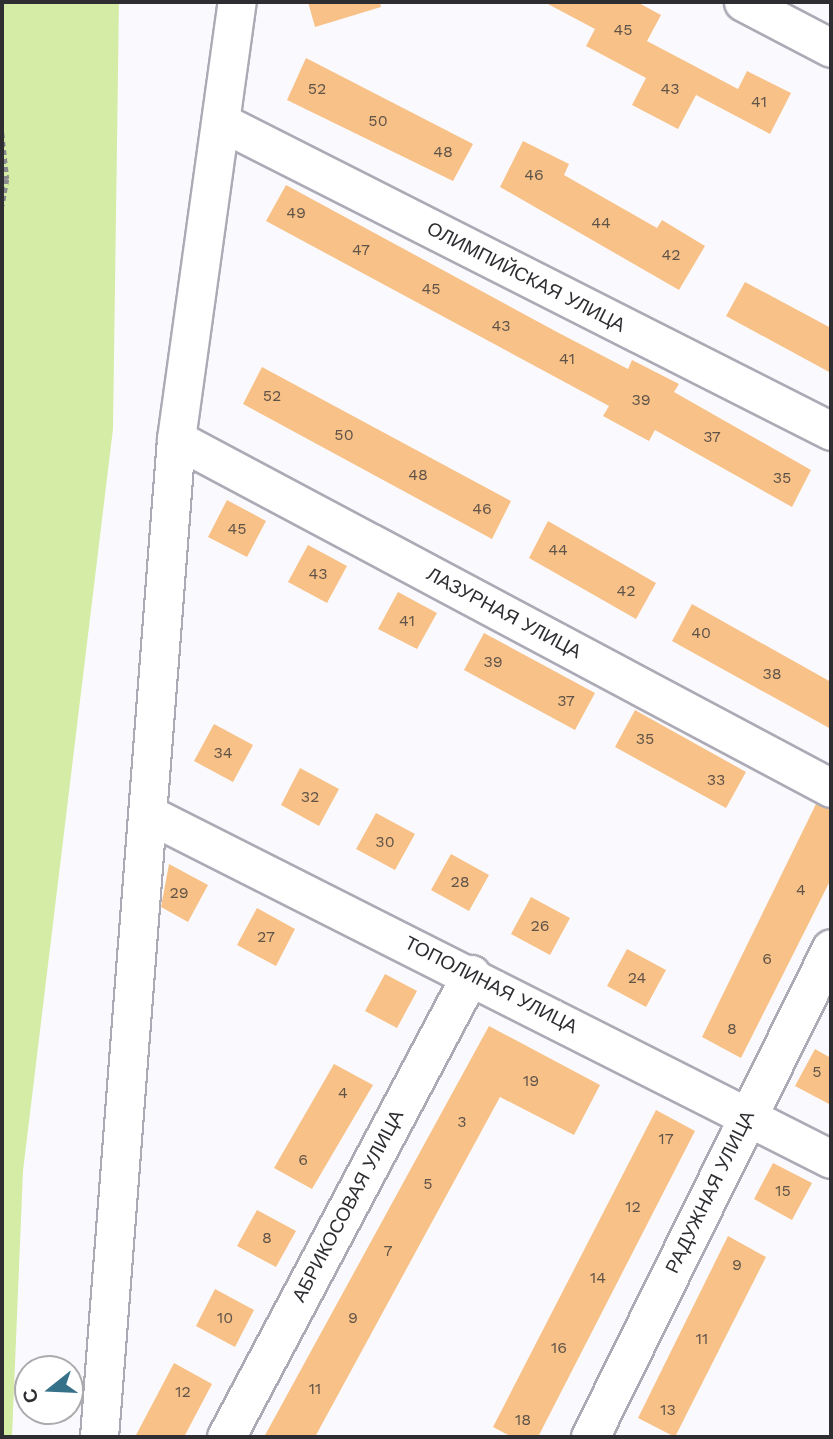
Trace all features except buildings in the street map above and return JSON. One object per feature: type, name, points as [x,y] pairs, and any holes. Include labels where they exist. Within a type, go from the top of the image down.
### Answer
[{"type":"street","points":[[99,1437],[176,439],[237,2]]},
{"type":"street","points":[[743,2],[831,48]]},
{"type":"street","name":"ОЛИМПИЙСКАЯ УЛИЦА","points":[[221,122],[831,431]]},
{"type":"street","name":"ЛАЗУРНАЯ УЛИЦА","points":[[176,439],[831,788]]},
{"type":"street","name":"ТОПОЛИНАЯ УЛИЦА","points":[[148,814],[471,974],[831,1158]]},
{"type":"street","name":"РАДУЖНАЯ УЛИЦА","points":[[590,1437],[831,948]]},
{"type":"street","name":"АБРИКОСОВАЯ УЛИЦА","points":[[226,1437],[471,974]]},
{"type":"path","points":[[2,134],[7,179],[2,205]]},
{"type":"green space","points":[[2,2],[119,2],[113,429],[23,1171],[12,1437],[2,1437]]}]
